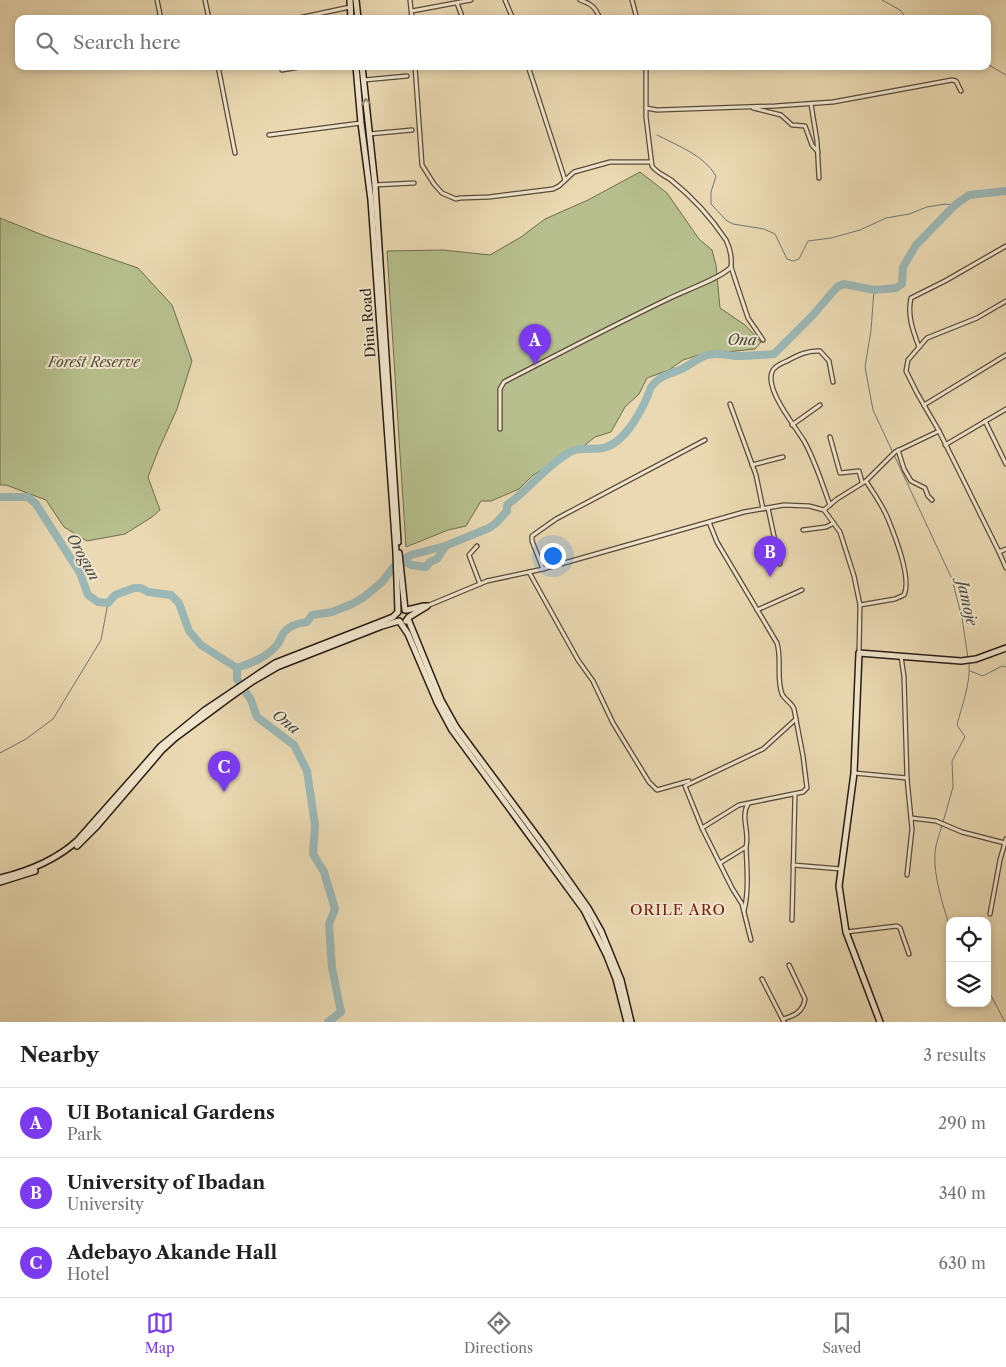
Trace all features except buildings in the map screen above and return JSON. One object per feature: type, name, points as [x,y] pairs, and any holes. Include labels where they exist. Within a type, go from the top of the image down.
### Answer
[{"type":"street","points":[[157,0],[160,15]]},
{"type":"street","points":[[205,0],[208,15]]},
{"type":"street","points":[[350,0],[351,15]]},
{"type":"street","points":[[356,0],[358,15]]},
{"type":"street","points":[[410,0],[412,15]]},
{"type":"street","points":[[412,11],[471,0]]},
{"type":"street","points":[[506,0],[512,15]]},
{"type":"street","points":[[580,0],[596,8],[599,15]]},
{"type":"street","points":[[632,0],[636,15]]},
{"type":"street","points":[[457,4],[461,15]]},
{"type":"street","points":[[313,15],[350,7]]},
{"type":"street","points":[[219,70],[235,153]]},
{"type":"street","name":"Dina Road","points":[[356,70],[361,123],[373,185]]},
{"type":"street","name":"Dina Road","points":[[363,70],[373,185],[400,578]]},
{"type":"street","points":[[415,70],[421,162],[428,177],[442,193],[456,199],[553,189],[574,172],[610,162],[651,162]]},
{"type":"street","points":[[529,70],[565,180]]},
{"type":"street","points":[[646,70],[646,108],[651,162],[655,171],[670,179],[726,240],[730,250],[731,267],[748,318],[763,340]]},
{"type":"street","points":[[364,80],[408,76]]},
{"type":"street","points":[[646,108],[657,110],[834,102],[952,80],[956,81],[962,91]]},
{"type":"street","points":[[810,104],[818,152],[819,178]]},
{"type":"street","points":[[749,107],[781,115],[792,125],[805,126],[812,145],[818,152]]},
{"type":"street","points":[[268,135],[361,123]]},
{"type":"street","points":[[368,134],[412,130]]},
{"type":"street","points":[[373,185],[414,183]]},
{"type":"street","points":[[919,347],[911,322],[911,298],[946,281],[1006,246]]},
{"type":"street","points":[[500,429],[500,389],[504,382],[631,317],[723,275],[731,267]]},
{"type":"street","points":[[1006,301],[977,318],[927,338],[908,360],[906,371],[939,431],[1006,568]]},
{"type":"street","points":[[830,505],[804,440],[784,413],[773,385],[772,371],[776,366],[807,352],[820,351],[829,361],[833,382]]},
{"type":"street","points":[[924,405],[1006,355]]},
{"type":"street","points":[[730,404],[756,475],[763,509]]},
{"type":"street","points":[[792,425],[820,405]]},
{"type":"street","points":[[945,445],[1006,409]]},
{"type":"street","points":[[985,421],[1006,464]]},
{"type":"street","points":[[824,510],[864,482],[898,450],[939,431]]},
{"type":"street","points":[[830,437],[840,474],[859,471],[864,482],[888,518],[907,582],[904,595],[896,599],[860,606]]},
{"type":"street","points":[[542,569],[532,536],[556,519],[705,440]]},
{"type":"street","points":[[898,450],[904,469],[911,481],[925,488],[932,500]]},
{"type":"street","points":[[752,465],[783,457]]},
{"type":"street","points":[[252,680],[285,664],[382,626],[400,621],[405,622],[427,606],[487,581],[542,569],[744,512],[784,505],[809,506],[824,510],[840,532],[849,559],[860,606],[854,772],[839,886],[846,932],[880,1020],[873,1022]]},
{"type":"street","points":[[768,508],[780,564]]},
{"type":"street","points":[[702,828],[726,812],[748,803],[803,792],[807,788],[793,706],[783,697],[782,693],[780,657],[777,643],[717,542],[709,522]]},
{"type":"street","points":[[803,530],[826,527],[834,523]]},
{"type":"street","points":[[477,546],[469,555],[480,584]]},
{"type":"street","points":[[999,552],[1006,550]]},
{"type":"street","points":[[529,572],[578,660],[593,681],[613,723],[649,782],[657,790],[689,781]]},
{"type":"street","points":[[400,578],[406,610],[441,700],[456,727],[588,908],[601,931],[621,980],[631,1022]]},
{"type":"street","points":[[400,578],[398,612],[396,616],[408,634],[437,702],[452,730],[584,910],[607,956],[616,979],[627,1022]]},
{"type":"street","points":[[757,610],[802,590]]},
{"type":"street","points":[[0,882],[29,874],[72,850],[97,826],[174,738],[275,663],[393,617],[398,612],[427,606]]},
{"type":"street","points":[[859,653],[962,661],[1006,648]]},
{"type":"street","points":[[901,655],[906,698],[907,778],[912,838],[906,874]]},
{"type":"street","points":[[0,878],[32,869],[70,848],[161,746],[205,710],[229,696]]},
{"type":"street","points":[[679,784],[685,786],[763,749],[796,718]]},
{"type":"street","points":[[854,772],[907,778]]},
{"type":"street","points":[[685,786],[702,828],[744,911],[751,940]]},
{"type":"street","points":[[792,920],[795,794]]},
{"type":"street","points":[[744,911],[746,901],[747,832],[744,814],[748,803]]},
{"type":"street","points":[[911,818],[936,822],[962,832],[1005,841],[990,914]]},
{"type":"street","points":[[720,863],[746,847]]},
{"type":"street","points":[[793,865],[841,869]]},
{"type":"street","points":[[846,932],[897,926],[900,928],[909,954]]},
{"type":"street","points":[[762,979],[783,1021],[794,1016],[803,1007],[805,999],[789,965]]},
{"type":"green space","points":[[640,172],[667,193],[699,239],[712,250],[716,265],[720,308],[745,325],[761,342],[755,349],[699,355],[683,360],[669,370],[647,378],[639,394],[625,407],[611,432],[595,437],[580,449],[557,460],[532,476],[519,489],[491,501],[481,501],[466,526],[448,530],[406,547],[387,251],[443,250],[490,255],[521,237],[545,219],[588,200]]},
{"type":"green space","name":"Forest Reserve","points":[[0,218],[45,236],[138,268],[172,305],[192,361],[177,409],[148,477],[160,510],[125,534],[87,541],[64,527],[46,500],[6,485],[0,485]]},
{"type":"waterway","points":[[882,0],[900,10],[904,15]]},
{"type":"waterway","points":[[991,66],[1006,75]]},
{"type":"waterway","points":[[657,135],[698,157],[711,169],[716,176],[711,192],[711,204],[727,221],[733,224],[764,229],[775,234],[787,259],[793,261],[799,259],[808,241],[831,238],[860,230],[886,218],[909,214],[927,207],[945,204],[955,205]]},
{"type":"waterway","name":"Ona","points":[[237,668],[254,662],[269,653],[290,627],[307,622],[312,615],[332,612],[364,597],[382,582],[396,564],[411,555],[445,546],[489,528],[507,511],[507,505],[563,456],[580,449],[603,448],[611,445],[633,423],[651,387],[666,375],[704,356],[712,354],[735,356],[774,354],[813,315],[837,287],[844,284],[874,290],[896,288],[902,284],[903,267],[916,245],[955,205],[969,195],[1006,191]]},
{"type":"waterway","name":"Jamoje","points":[[874,290],[871,330],[865,367],[873,410],[952,579],[962,618],[968,658]]},
{"type":"waterway","name":"Orogun","points":[[0,497],[28,497],[36,504],[80,573],[88,595],[98,602],[108,603],[115,595],[134,588],[171,595],[179,603],[189,631],[201,645],[237,668]]},
{"type":"waterway","name":"Ona","points":[[403,560],[411,565],[426,567],[430,562],[437,559],[445,547]]},
{"type":"waterway","points":[[0,753],[26,739],[53,719],[101,640],[108,603]]},
{"type":"waterway","name":"Jamoje","points":[[943,822],[953,787],[952,761],[965,737],[957,725],[967,686],[969,662]]},
{"type":"waterway","points":[[970,671],[983,676],[1002,666],[1006,667]]},
{"type":"waterway","name":"Ona","points":[[237,668],[237,679],[251,700],[257,717],[294,745],[307,771],[315,825],[313,854],[324,872],[335,909],[329,924],[332,968],[341,1012],[328,1022]]},
{"type":"waterway","name":"Jamoje","points":[[942,825],[935,861],[939,890],[947,917]]},
{"type":"waterway","name":"Jamoje","points":[[991,996],[1005,1022]]},
{"type":"place","name":"UI Botanical Gardens","points":[[535,365]]},
{"type":"place","name":"University of Ibadan","points":[[770,577]]},
{"type":"place","name":"Adebayo Akande Hall","points":[[224,792]]},
{"type":"district","name":"ORILE ARO","points":[[678,910]]}]
